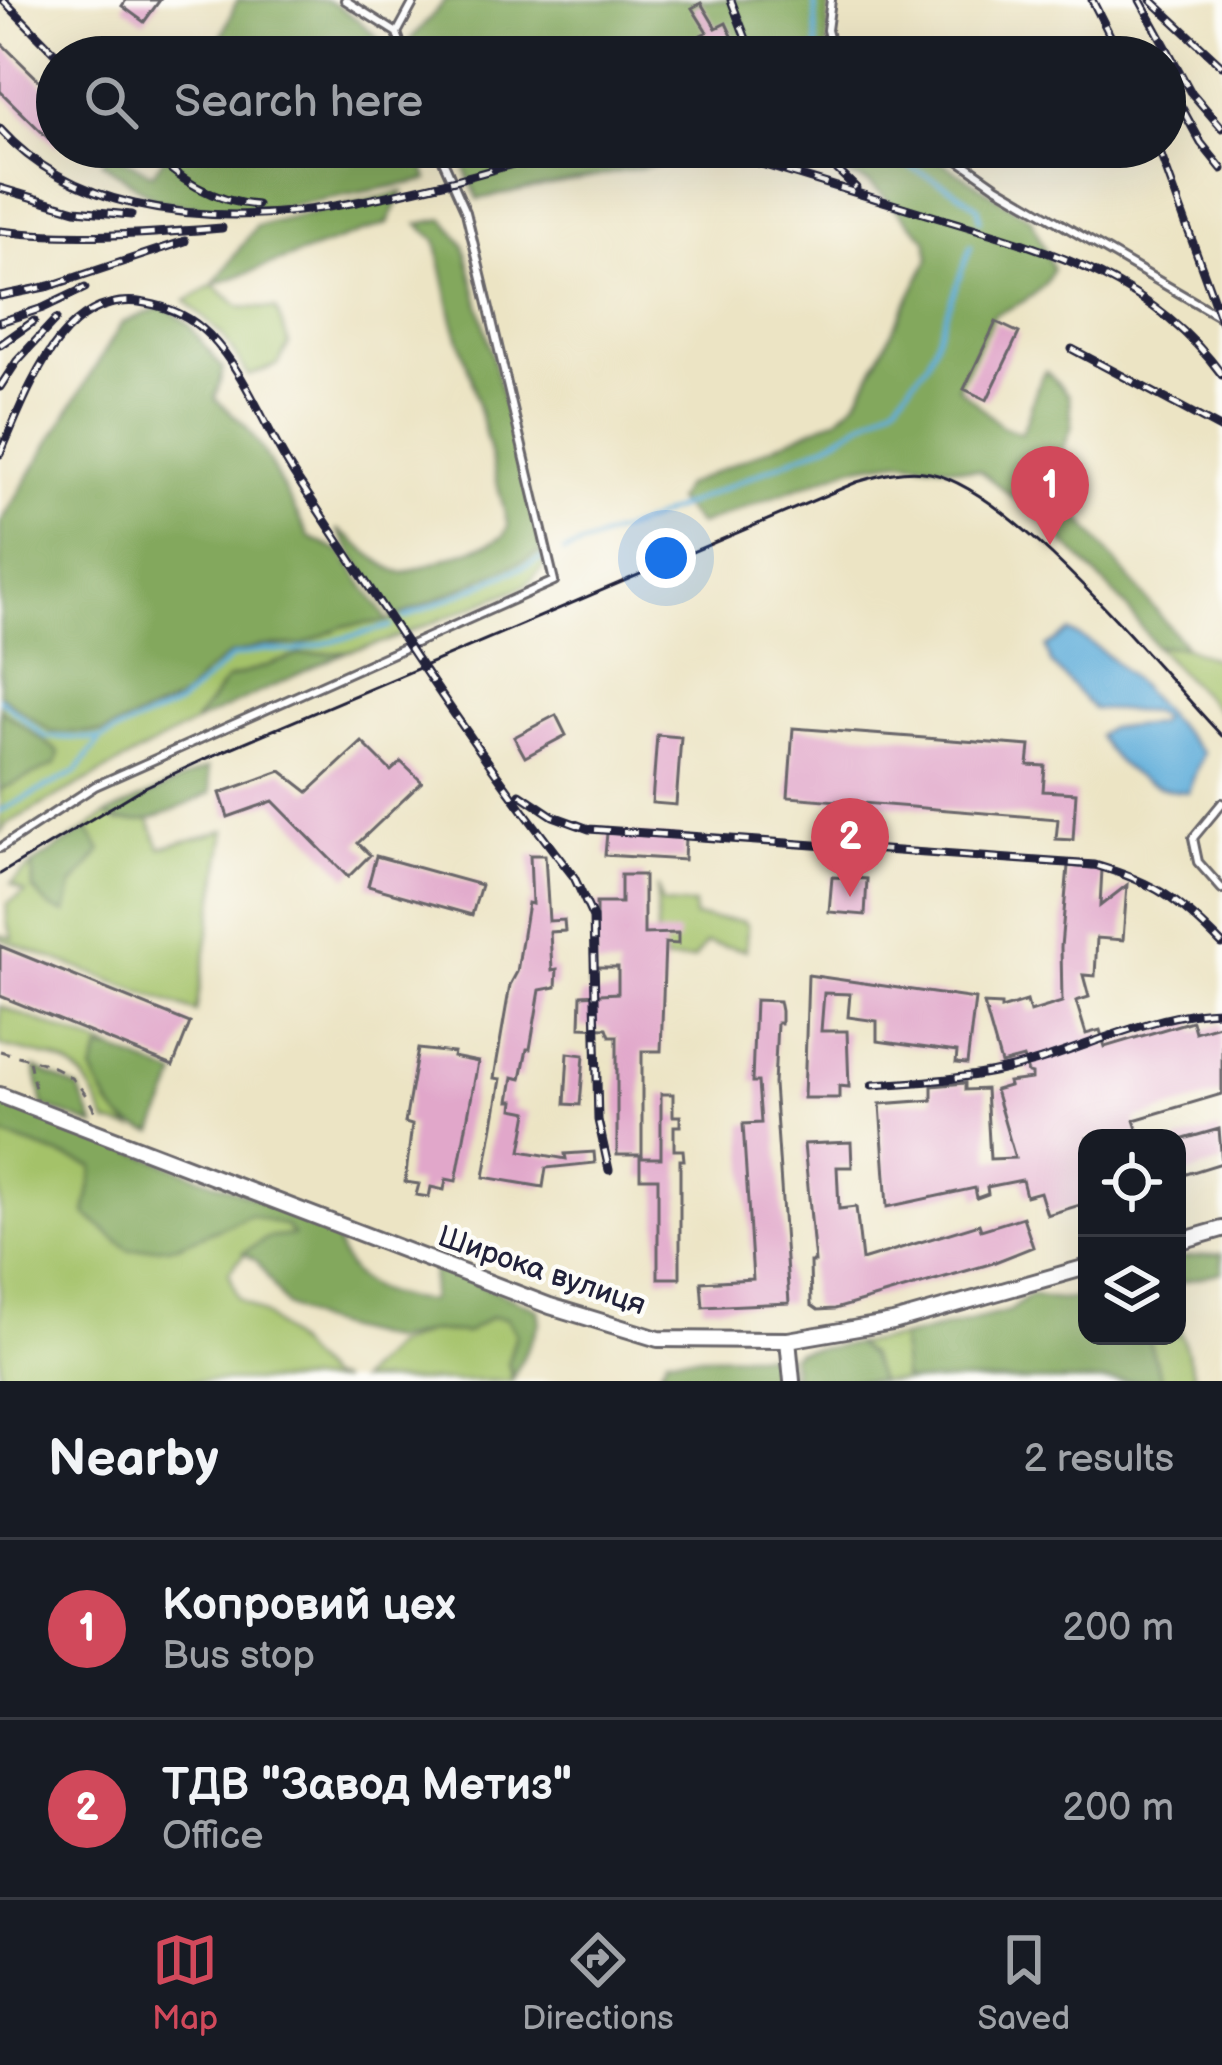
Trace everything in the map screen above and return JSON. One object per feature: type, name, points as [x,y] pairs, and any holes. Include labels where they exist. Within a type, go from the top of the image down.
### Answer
[{"type":"street","name":"Широка вулиця","points":[[0,1095],[550,1306],[658,1339],[788,1340],[893,1322],[1078,1270]]},
{"type":"street","points":[[1186,1239],[1222,1229]]},
{"type":"street","points":[[788,1340],[792,1381]]},
{"type":"lane","points":[[345,0],[397,34],[415,0]]},
{"type":"lane","points":[[829,36],[832,0]]},
{"type":"lane","points":[[0,848],[95,786],[554,581],[466,212],[446,168]]},
{"type":"lane","points":[[970,168],[1222,318]]},
{"type":"lane","points":[[1222,803],[1193,838],[1198,862],[1222,889]]},
{"type":"path","points":[[0,1051],[54,1066],[83,1086],[106,1136]]},
{"type":"path","points":[[29,1059],[40,1111]]},
{"type":"green space","points":[[237,0],[325,0],[375,36],[222,36]]},
{"type":"green space","points":[[446,0],[829,0],[828,36],[414,36]]},
{"type":"green space","points":[[110,168],[141,168],[152,174],[157,168],[424,168],[428,180],[265,210],[222,210],[157,201]]},
{"type":"green space","points":[[465,168],[639,168],[478,199]]},
{"type":"green space","points":[[830,168],[951,168],[1031,219],[1053,269],[1030,298],[995,314],[958,387],[1003,427],[1021,433],[1046,371],[1069,396],[1072,425],[1057,468],[1063,498],[1186,647],[1155,646],[1124,604],[1046,523],[980,471],[901,460],[852,467],[699,525],[676,501],[684,486],[837,418],[857,400],[929,259],[927,240],[870,183]]},
{"type":"green space","points":[[403,192],[388,223],[213,285],[256,226]]},
{"type":"green space","points":[[444,219],[464,245],[542,552],[394,618],[337,529],[405,573],[490,543],[503,536],[508,526],[436,240],[418,224]]},
{"type":"green space","points":[[213,285],[240,307],[276,309],[289,344],[277,365],[249,376],[223,336],[186,301]]},
{"type":"green space","points":[[165,306],[190,326],[223,369],[215,399],[245,425],[264,452],[309,537],[342,553],[388,621],[344,626],[302,645],[262,646],[229,655],[182,699],[103,733],[51,732],[0,695],[0,524],[122,323]]},
{"type":"green space","points":[[542,552],[544,566],[527,585],[387,641],[346,652],[299,655],[228,679],[194,723],[7,824],[0,833],[0,790],[56,764],[39,738],[0,709],[0,695],[51,732],[103,733],[182,699],[229,655],[284,646],[344,626],[388,621]]},
{"type":"green space","points":[[1155,646],[1186,647],[1222,663],[1222,715]]},
{"type":"green space","points":[[346,652],[194,723],[227,679],[299,655]]},
{"type":"green space","points":[[0,709],[59,752],[56,764],[0,790]]},
{"type":"green space","points":[[207,768],[211,793],[186,805],[145,820],[106,815]]},
{"type":"green space","points":[[106,815],[118,822],[149,819],[160,848],[226,830],[196,1012],[0,939],[0,935],[13,938],[7,904],[25,893],[11,884],[33,864],[33,890],[66,912],[72,886],[101,851],[87,829]]},
{"type":"green space","points":[[87,829],[101,851],[72,886],[66,913],[49,907],[33,889],[33,864]]},
{"type":"green space","points":[[657,886],[662,904],[694,905],[694,917],[742,921],[747,925],[746,950],[706,943],[694,959],[664,961],[664,952],[657,951]]},
{"type":"green space","points":[[0,1006],[113,1050],[100,1051],[108,1104],[132,1129],[107,1123],[88,1085],[68,1065],[0,1046]]},
{"type":"green space","points":[[100,1050],[113,1050],[177,1076],[154,1132],[131,1125],[108,1103],[92,1071]]},
{"type":"green space","points":[[35,1068],[79,1089],[95,1126],[43,1106]]},
{"type":"green space","points":[[0,1101],[334,1228],[345,1263],[379,1291],[430,1301],[434,1265],[538,1309],[540,1322],[513,1378],[508,1362],[516,1334],[507,1318],[491,1317],[466,1333],[430,1331],[393,1341],[317,1321],[286,1305],[257,1261],[243,1253],[267,1238],[293,1235],[286,1226],[250,1215],[177,1246],[129,1250],[85,1214],[94,1167],[0,1134]]},
{"type":"green space","points":[[0,1134],[95,1167],[177,1246],[250,1214],[287,1226],[294,1235],[257,1246],[229,1272],[238,1298],[267,1316],[327,1378],[341,1381],[0,1381]]},
{"type":"green space","points":[[1222,1254],[1222,1272],[1186,1281],[1186,1257]]},
{"type":"green space","points":[[1030,1295],[1066,1300],[1078,1297],[1078,1345],[1150,1345],[1162,1381],[906,1381],[903,1377],[901,1338],[1010,1311]]},
{"type":"green space","points":[[491,1317],[507,1318],[516,1334],[508,1362],[512,1381],[358,1381],[393,1346],[430,1331],[466,1333]]},
{"type":"green space","points":[[901,1338],[906,1381],[879,1381],[869,1355],[855,1344]]},
{"type":"green space","points":[[855,1344],[869,1355],[879,1381],[794,1381],[791,1356],[797,1351]]},
{"type":"green space","points":[[1150,1345],[1185,1345],[1196,1381],[1162,1381]]},
{"type":"green space","points":[[785,1354],[789,1381],[655,1381],[667,1357]]},
{"type":"water","points":[[1069,632],[1105,653],[1203,753],[1188,792],[1148,782],[1105,747],[1098,735],[1110,728],[1157,724],[1161,718],[1152,712],[1093,709],[1051,663],[1046,647]]},
{"type":"building","points":[[126,0],[160,0],[144,22],[122,6]]},
{"type":"building","points":[[701,3],[716,28],[726,23],[732,36],[702,36],[707,32],[692,8]]},
{"type":"building","points":[[0,42],[36,77],[36,126],[0,91]]},
{"type":"building","points":[[996,322],[1019,333],[987,400],[964,389]]},
{"type":"building","points":[[556,715],[566,735],[525,757],[514,737]]},
{"type":"building","points":[[793,728],[1030,746],[1028,765],[1045,766],[1043,791],[1076,793],[1073,840],[1056,839],[1058,819],[788,797]]},
{"type":"building","points":[[657,735],[681,737],[676,805],[652,803]]},
{"type":"building","points":[[362,742],[391,771],[401,762],[422,782],[358,843],[370,855],[348,877],[273,801],[228,817],[220,793],[281,771],[308,792]]},
{"type":"building","points":[[607,833],[685,838],[684,860],[605,855]]},
{"type":"building","points":[[530,855],[545,855],[549,921],[564,920],[565,931],[550,932],[556,987],[540,990],[530,1049],[521,1079],[513,1077],[509,1101],[514,1101],[513,1109],[528,1112],[521,1151],[566,1159],[565,1154],[594,1152],[595,1163],[546,1168],[543,1187],[484,1177],[501,1079],[494,1078],[510,985],[517,972],[528,903],[532,904]]},
{"type":"building","points":[[376,856],[481,885],[472,915],[368,886]]},
{"type":"building","points":[[1068,866],[1102,869],[1100,906],[1127,885],[1123,940],[1097,938],[1095,976],[1083,975],[1089,997],[1076,1001],[1086,1034],[1100,1030],[1105,1047],[1192,1021],[1195,1032],[1222,1024],[1222,1094],[1134,1120],[1137,1129],[1078,1129],[1078,1206],[1047,1215],[1040,1192],[1026,1196],[1022,1180],[987,1187],[988,1194],[977,1198],[975,1188],[887,1207],[880,1104],[932,1100],[932,1086],[965,1083],[965,1090],[986,1089],[990,1159],[1015,1158],[995,1090],[1009,1086],[1008,1082],[1032,1079],[1032,1074],[1023,1058],[1001,1064],[984,1004],[1001,1005],[1001,1009],[1027,1001],[1030,1012],[1062,1002]]},
{"type":"building","points":[[621,875],[644,875],[644,934],[678,933],[678,944],[665,943],[661,1051],[642,1051],[642,1155],[617,1155],[617,1036],[610,1036],[607,1028],[580,1027],[581,995],[618,993],[618,967],[596,967],[596,903],[621,903]]},
{"type":"building","points":[[832,877],[867,879],[865,915],[829,912]]},
{"type":"building","points":[[0,946],[190,1023],[173,1066],[0,996]]},
{"type":"building","points":[[808,975],[975,999],[967,1064],[956,1063],[957,1052],[877,1041],[877,1021],[848,1017],[850,994],[824,993],[821,1031],[847,1031],[849,1087],[839,1086],[839,1098],[804,1098]]},
{"type":"building","points":[[755,1000],[779,1001],[781,1011],[774,1084],[789,1303],[703,1307],[701,1282],[753,1279],[743,1124],[761,1123],[758,1082],[752,1082]]},
{"type":"building","points":[[418,1049],[454,1053],[453,1057],[478,1062],[456,1181],[446,1179],[444,1190],[431,1187],[429,1197],[416,1195],[419,1184],[405,1182],[412,1125],[405,1123]]},
{"type":"building","points":[[568,1053],[584,1055],[580,1105],[565,1104]]},
{"type":"building","points":[[661,1094],[673,1094],[673,1116],[680,1116],[680,1126],[674,1126],[674,1150],[683,1150],[684,1160],[680,1160],[680,1278],[658,1278],[658,1178],[640,1178],[640,1158],[661,1158]]},
{"type":"building","points":[[1219,1129],[1222,1163],[1186,1174],[1186,1138]]},
{"type":"building","points":[[851,1142],[852,1167],[837,1167],[839,1209],[856,1207],[862,1260],[979,1224],[981,1230],[1023,1217],[1033,1247],[990,1264],[818,1310],[811,1305],[810,1262],[815,1262],[804,1144]]},
{"type":"waterway","points":[[815,0],[816,36]]},
{"type":"waterway","points":[[912,168],[978,207],[980,221]]},
{"type":"waterway","points":[[564,552],[829,443],[896,402],[928,362],[971,246]]},
{"type":"waterway","points":[[404,618],[541,559]]},
{"type":"waterway","points":[[0,699],[46,737],[101,739],[178,705],[232,657],[263,650],[295,651],[391,626]]},
{"type":"waterway","points":[[0,811],[76,772],[101,739]]},
{"type":"tram line","points":[[0,874],[145,787],[205,759],[857,482],[902,472],[930,473],[964,486],[1002,512],[1084,586],[1222,736]]},
{"type":"railway","points":[[3,0],[38,36]]},
{"type":"railway","points":[[731,0],[745,36]]},
{"type":"railway","points":[[1092,0],[1110,36]]},
{"type":"railway","points":[[1140,0],[1160,36]]},
{"type":"railway","points":[[1151,0],[1222,66]]},
{"type":"railway","points":[[1186,84],[1222,128]]},
{"type":"railway","points":[[1186,116],[1222,169]]},
{"type":"railway","points":[[0,129],[36,161]]},
{"type":"railway","points":[[46,168],[96,193],[134,204],[215,215],[333,206],[500,168]]},
{"type":"railway","points":[[170,168],[197,187],[257,205]]},
{"type":"railway","points":[[775,168],[1005,238],[1086,268],[1159,311],[1222,375]]},
{"type":"railway","points":[[836,168],[856,188]]},
{"type":"railway","points":[[1166,168],[1222,323]]},
{"type":"railway","points":[[0,188],[75,210],[131,215]]},
{"type":"railway","points":[[0,231],[83,236],[222,228]]},
{"type":"railway","points":[[0,296],[50,286],[185,241]]},
{"type":"railway","points":[[0,322],[85,288]]},
{"type":"railway","points":[[0,454],[35,376],[69,329],[90,312],[115,303],[163,307],[195,323],[222,350],[294,474],[396,627],[574,877],[593,918],[598,1120],[609,1170]]},
{"type":"railway","points":[[0,387],[56,319]]},
{"type":"railway","points":[[0,345],[34,321]]},
{"type":"railway","points":[[1072,349],[1222,429]]},
{"type":"railway","points":[[520,794],[553,816],[589,829],[1095,865],[1165,894],[1222,944]]},
{"type":"railway","points":[[872,1085],[991,1072],[1150,1023],[1222,1011]]},
{"type":"place","name":"Копровий цех","points":[[1050,545]]},
{"type":"place","name":"ТДВ \"Завод Метиз\"","points":[[850,897]]}]
